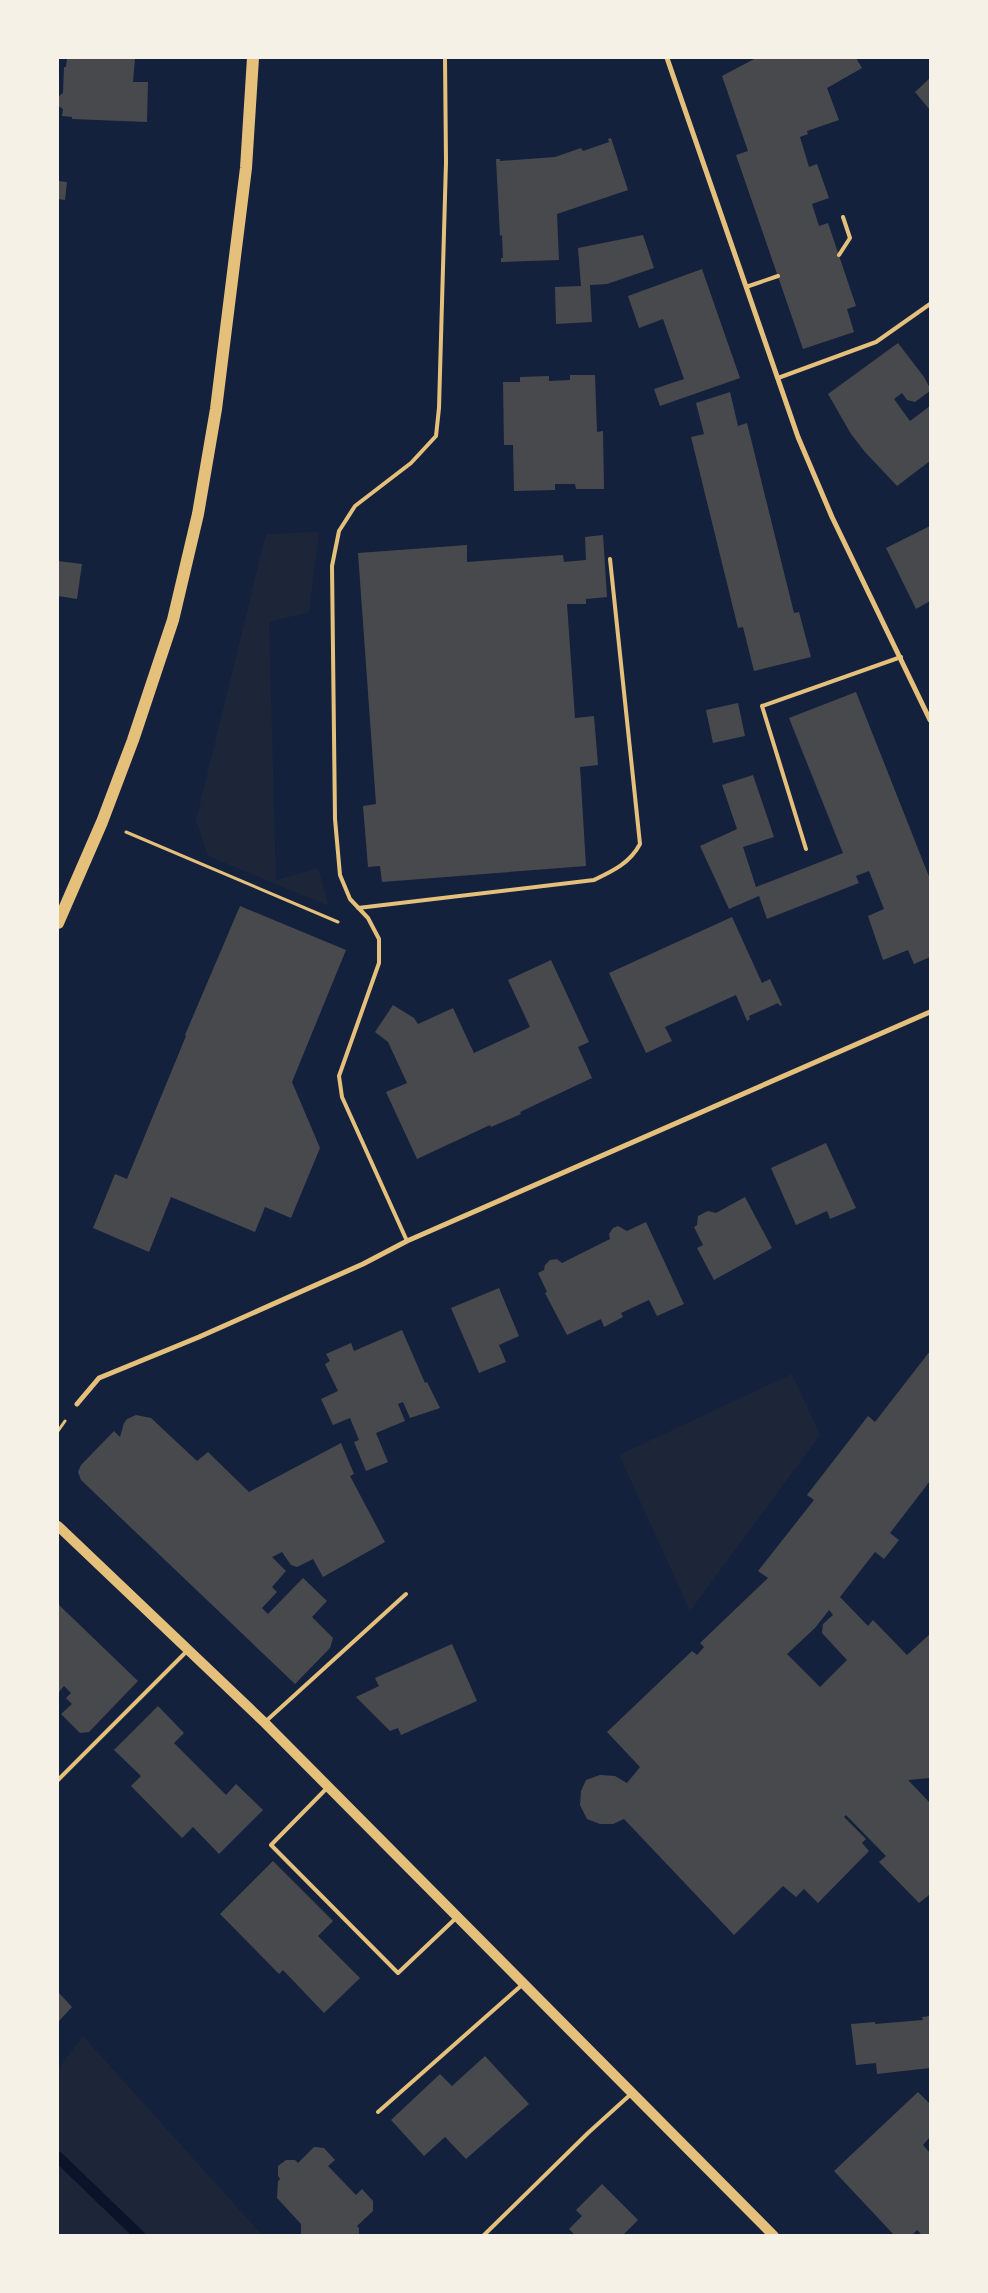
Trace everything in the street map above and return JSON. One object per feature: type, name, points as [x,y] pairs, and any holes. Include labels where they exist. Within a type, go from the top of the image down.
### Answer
[{"type":"main road","points":[[58,923],[102,822],[133,740],[173,620],[198,514],[216,409],[246,168],[253,58]]},
{"type":"main road","points":[[58,1526],[265,1723],[774,2236]]},
{"type":"street","points":[[667,58],[798,436],[820,491],[930,720]]},
{"type":"street","points":[[77,1404],[99,1378],[199,1337],[363,1264],[407,1241],[930,1012]]},
{"type":"lane","points":[[407,1241],[342,1097],[338,1076],[379,963],[379,939],[368,918],[350,899],[340,875],[335,819],[332,566],[339,531],[355,506],[411,463],[436,436],[440,408],[446,162],[445,58]]},
{"type":"lane","points":[[839,254],[850,238],[843,217]]},
{"type":"lane","points":[[746,287],[778,276]]},
{"type":"lane","points":[[778,378],[876,342],[930,304]]},
{"type":"lane","points":[[358,908],[594,880],[614,871],[634,856],[640,844],[610,559]]},
{"type":"lane","points":[[806,849],[762,706],[901,657]]},
{"type":"lane","points":[[265,1723],[406,1594]]},
{"type":"lane","points":[[58,1780],[188,1650]]},
{"type":"lane","points":[[328,1786],[271,1845],[398,1973],[457,1917]]},
{"type":"lane","points":[[378,2112],[523,1984]]},
{"type":"lane","points":[[484,2236],[588,2133],[632,2093]]},
{"type":"path","points":[[102,822],[379,939]]},
{"type":"shaded area","points":[[319,532],[309,612],[269,622],[276,880],[318,868],[329,906],[208,856],[196,820],[266,534]]},
{"type":"shaded area","points":[[792,1374],[820,1435],[690,1611],[619,1455]]},
{"type":"shaded area","points":[[83,2036],[262,2235],[58,2235],[58,2069]]},
{"type":"building","points":[[67,58],[135,58],[133,82],[148,82],[147,122],[72,119],[72,117],[62,116],[63,109],[58,106],[58,97],[63,93],[64,67],[66,67]]},
{"type":"building","points":[[756,58],[856,58],[862,68],[827,88],[839,120],[807,131],[808,134],[800,137],[809,167],[817,164],[829,198],[812,204],[819,226],[828,223],[856,306],[847,309],[854,332],[803,349],[736,155],[748,151],[722,76]]},
{"type":"building","points":[[930,78],[930,110],[915,92]]},
{"type":"building","points":[[611,138],[628,190],[557,214],[559,260],[501,262],[501,258],[503,258],[502,235],[500,236],[496,159],[500,159],[500,161],[555,157],[581,148],[583,151],[609,142],[608,139]]},
{"type":"building","points":[[58,181],[67,182],[65,200],[58,199]]},
{"type":"building","points":[[643,235],[654,268],[607,284],[590,285],[592,322],[556,324],[555,287],[581,286],[578,248]]},
{"type":"building","points":[[702,269],[740,378],[660,406],[654,389],[684,379],[663,319],[639,328],[628,296]]},
{"type":"building","points":[[898,343],[930,388],[930,391],[915,402],[907,400],[902,393],[894,399],[910,421],[930,406],[930,461],[897,486],[851,434],[828,394]]},
{"type":"building","points":[[570,375],[595,375],[597,432],[603,431],[604,489],[576,489],[575,484],[555,484],[555,490],[514,491],[513,445],[504,445],[503,382],[520,382],[520,377],[549,376],[549,381],[570,380]]},
{"type":"building","points":[[730,392],[738,426],[747,423],[794,613],[799,612],[811,657],[754,671],[743,627],[738,628],[691,437],[704,434],[696,403]]},
{"type":"building","points":[[930,526],[930,601],[916,609],[886,548]]},
{"type":"building","points":[[603,535],[607,597],[586,599],[586,604],[567,604],[575,718],[594,716],[598,765],[580,767],[586,866],[382,882],[380,866],[368,867],[363,806],[376,804],[358,553],[467,545],[467,562],[563,555],[564,562],[586,560],[585,537]]},
{"type":"building","points":[[58,561],[82,564],[77,599],[58,596]]},
{"type":"building","points":[[856,692],[930,879],[930,957],[914,964],[908,950],[883,960],[868,916],[884,909],[869,871],[856,876],[859,883],[767,919],[759,896],[729,909],[700,846],[737,829],[722,785],[753,775],[774,837],[743,847],[756,887],[843,853],[789,718]]},
{"type":"building","points":[[738,703],[745,736],[713,743],[706,710]]},
{"type":"building","points":[[240,906],[346,950],[292,1082],[320,1148],[291,1218],[265,1207],[255,1232],[171,1197],[149,1252],[93,1228],[115,1174],[127,1179]]},
{"type":"building","points":[[732,917],[762,983],[770,979],[782,1005],[780,1006],[778,1003],[749,1016],[750,1019],[747,1021],[736,995],[665,1027],[672,1041],[646,1053],[609,973]]},
{"type":"building","points":[[551,960],[589,1042],[578,1047],[592,1078],[520,1112],[521,1114],[491,1127],[490,1125],[417,1159],[386,1092],[407,1083],[388,1042],[375,1032],[393,1005],[414,1018],[418,1024],[453,1008],[474,1053],[530,1027],[508,980]]},
{"type":"building","points":[[826,1143],[856,1208],[830,1219],[827,1211],[796,1225],[771,1168]]},
{"type":"building","points":[[745,1197],[772,1248],[714,1280],[697,1248],[703,1245],[694,1227],[697,1225],[698,1216],[708,1211],[716,1213]]},
{"type":"building","points":[[646,1222],[684,1304],[657,1316],[649,1300],[621,1313],[623,1317],[604,1327],[601,1319],[567,1335],[545,1293],[547,1292],[538,1273],[544,1270],[545,1265],[550,1260],[557,1259],[562,1263],[610,1239],[609,1234],[613,1228],[618,1226],[627,1231]]},
{"type":"building","points":[[499,1288],[519,1336],[499,1345],[506,1362],[479,1373],[451,1308]]},
{"type":"building","points":[[402,1330],[425,1383],[427,1382],[440,1408],[410,1418],[403,1402],[398,1404],[405,1421],[376,1433],[388,1462],[366,1471],[354,1442],[359,1440],[350,1418],[333,1425],[321,1399],[338,1391],[325,1364],[330,1361],[326,1354],[351,1343],[354,1351]]},
{"type":"building","points":[[930,1351],[930,1481],[890,1533],[899,1540],[884,1559],[875,1552],[840,1597],[868,1626],[873,1620],[907,1655],[930,1634],[930,1778],[908,1780],[930,1803],[930,1897],[929,1895],[919,1903],[879,1862],[886,1856],[846,1815],[844,1817],[866,1839],[862,1843],[869,1851],[818,1903],[804,1889],[796,1897],[783,1886],[734,1935],[624,1819],[613,1824],[600,1824],[587,1819],[580,1805],[581,1791],[586,1780],[600,1775],[615,1776],[627,1783],[640,1767],[607,1732],[692,1651],[697,1655],[704,1647],[700,1643],[768,1578],[758,1571],[814,1500],[807,1495],[868,1416],[875,1422]],"holes":[[[829,1610],[833,1615],[823,1624],[822,1633],[847,1660],[820,1687],[787,1654],[815,1628]]]},
{"type":"building","points":[[136,1415],[151,1418],[197,1461],[208,1452],[249,1492],[341,1443],[354,1474],[350,1476],[385,1542],[323,1577],[313,1559],[297,1567],[291,1565],[282,1552],[272,1557],[286,1571],[272,1587],[277,1592],[262,1608],[268,1614],[303,1578],[327,1601],[312,1617],[333,1638],[330,1648],[295,1684],[81,1480],[78,1472],[81,1465],[114,1431],[120,1437],[124,1423],[127,1419]]},
{"type":"building","points":[[58,1604],[138,1681],[89,1732],[80,1733],[61,1714],[72,1704],[66,1698],[71,1693],[64,1686],[58,1693]]},
{"type":"building","points":[[452,1644],[477,1701],[401,1735],[398,1728],[390,1731],[356,1697],[379,1686],[375,1678]]},
{"type":"building","points":[[158,1706],[184,1733],[174,1743],[226,1795],[236,1784],[263,1810],[219,1854],[193,1827],[182,1838],[131,1786],[141,1776],[114,1750]]},
{"type":"building","points":[[273,1861],[333,1921],[318,1936],[360,1978],[324,2013],[283,1970],[279,1974],[220,1914]]},
{"type":"building","points":[[58,1992],[72,2007],[58,2022]]},
{"type":"building","points":[[930,2016],[930,2068],[877,2074],[876,2063],[856,2065],[851,2024],[923,2020],[922,2017]]},
{"type":"building","points":[[485,2056],[529,2104],[466,2159],[445,2137],[424,2156],[391,2120],[440,2074],[452,2086]]},
{"type":"building","points":[[918,2092],[930,2104],[930,2137],[923,2145],[930,2153],[930,2236],[923,2236],[917,2230],[911,2236],[895,2236],[834,2171]]},
{"type":"building","points":[[314,2147],[324,2148],[335,2160],[328,2166],[356,2195],[362,2189],[373,2201],[373,2211],[357,2226],[359,2228],[359,2236],[301,2236],[301,2224],[277,2198],[278,2181],[280,2179],[278,2176],[278,2166],[286,2160],[295,2160],[298,2163]]},
{"type":"building","points":[[602,2184],[638,2220],[622,2236],[576,2236],[569,2229],[582,2216],[576,2210]]},
{"type":"waterway","points":[[58,2157],[140,2236]]}]
